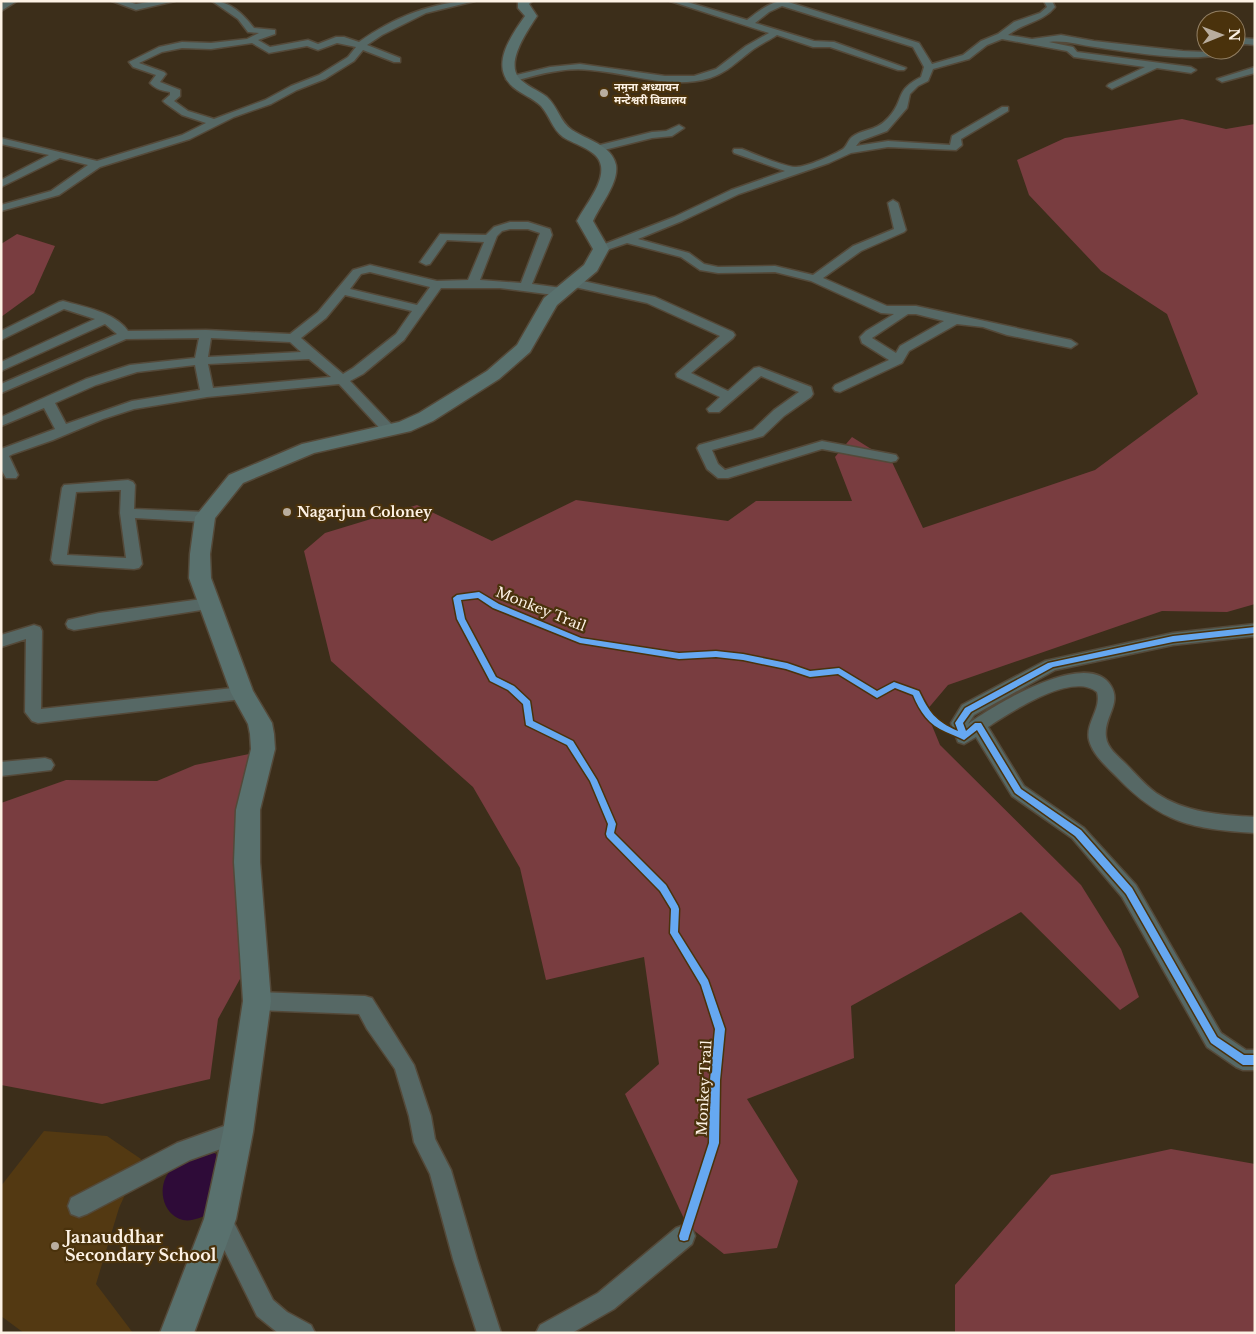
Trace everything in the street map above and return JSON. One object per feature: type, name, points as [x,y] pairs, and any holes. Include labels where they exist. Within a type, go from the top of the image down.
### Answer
[{"type":"main road","points":[[177,1333],[220,1219],[238,1132],[257,1001],[247,862],[248,810],[263,749],[260,722],[242,693],[200,578],[200,554],[204,518],[236,479],[309,448],[390,431],[426,417],[493,375],[524,348],[550,302],[591,268],[601,249],[599,242],[586,226],[585,221],[610,173],[607,159],[596,149],[573,138],[560,128],[546,104],[511,79],[507,66],[514,42],[531,16],[524,8],[525,1]]},
{"type":"street","points":[[1,8],[13,1]]},
{"type":"street","points":[[116,1],[136,7],[170,1]]},
{"type":"street","points":[[214,123],[199,116],[185,113],[168,101],[175,96],[175,90],[164,88],[155,83],[161,74],[136,65],[134,62],[159,50],[182,45],[212,46],[251,41],[272,32],[251,30],[241,17],[216,1]]},
{"type":"street","points":[[1,208],[55,193],[96,165],[166,145],[214,123],[268,102],[326,75],[356,55],[360,47],[379,33],[423,11],[470,1]]},
{"type":"street","points":[[674,1],[813,44],[831,44],[901,68]]},
{"type":"street","points":[[929,67],[966,57],[984,43],[1001,36],[1017,24],[1048,11],[1051,8],[1048,1]]},
{"type":"street","points":[[748,24],[766,10],[782,2],[916,44],[929,67],[926,78],[915,84],[905,93],[902,108],[891,122],[883,129],[856,139],[848,150]]},
{"type":"street","points":[[511,79],[562,68],[583,66],[648,77],[698,78],[730,65],[749,48],[776,32]]},
{"type":"street","points":[[1001,36],[1070,49],[1074,54],[1190,70]]},
{"type":"street","points":[[1031,42],[1060,38],[1094,44],[1196,55]]},
{"type":"street","points":[[251,41],[270,51],[308,42],[318,47],[340,40],[386,54],[397,60]]},
{"type":"street","points":[[1112,86],[1156,65]]},
{"type":"street","points":[[1222,79],[1255,70]]},
{"type":"street","points":[[601,249],[678,219],[735,192],[848,150],[888,144],[952,148],[956,145],[956,138],[1005,109]]},
{"type":"street","points":[[596,149],[625,144],[652,135],[668,134],[679,128]]},
{"type":"street","points":[[1,141],[88,161],[96,165]]},
{"type":"street","points":[[738,151],[795,171]]},
{"type":"street","points":[[1,184],[57,155]]},
{"type":"street","points":[[815,278],[846,254],[864,244],[894,234],[900,230],[893,203]]},
{"type":"street","points":[[473,282],[491,239],[498,229],[506,226],[529,225],[546,231],[525,287]]},
{"type":"street","points":[[426,262],[444,236],[491,239]]},
{"type":"street","points":[[626,239],[684,255],[700,267],[718,270],[775,269],[815,278],[885,310],[916,310],[954,320],[984,324],[1007,331],[1072,344]]},
{"type":"street","points":[[292,338],[322,315],[358,272],[370,268],[437,285],[473,282],[525,287],[568,287],[651,300],[729,335],[682,374],[729,396]]},
{"type":"street","points":[[11,475],[1,455],[10,448],[53,437],[63,430],[132,405],[207,393],[342,380],[358,371],[400,337],[437,285]]},
{"type":"street","points":[[344,291],[418,310]]},
{"type":"street","points":[[1,336],[63,305],[105,319],[122,330],[124,335]]},
{"type":"street","points":[[898,360],[866,340],[866,337],[880,326],[902,314],[905,310]]},
{"type":"street","points":[[1,367],[105,319]]},
{"type":"street","points":[[840,388],[898,360],[904,350],[954,320]]},
{"type":"street","points":[[1,389],[124,335],[206,334],[292,338],[342,380],[390,431]]},
{"type":"street","points":[[206,334],[201,361],[207,393]]},
{"type":"street","points":[[1,422],[47,400],[92,382],[135,368],[201,361],[312,355]]},
{"type":"street","points":[[714,409],[759,371],[806,390],[806,394],[779,413],[758,433],[704,448],[712,466],[723,475],[822,444],[891,458]]},
{"type":"street","points":[[47,400],[63,430]]},
{"type":"street","points":[[128,485],[128,514],[134,564],[59,560],[69,488],[128,485]]},
{"type":"street","points":[[128,514],[204,518]]},
{"type":"street","points":[[74,624],[209,604]]},
{"type":"street","points":[[1255,630],[1172,639],[1050,665],[968,710],[959,724],[964,737],[996,712],[1028,695],[1075,679],[1090,677],[1106,689],[1107,708],[1098,725],[1099,744],[1106,755],[1148,797],[1172,812],[1190,818],[1213,822],[1255,825]]},
{"type":"street","points":[[1,641],[34,631],[33,712],[38,716],[242,693]]},
{"type":"street","points":[[978,725],[1018,791],[1078,833],[1129,891],[1214,1040],[1243,1060],[1255,1060]]},
{"type":"street","points":[[1,769],[45,765]]},
{"type":"street","points":[[257,1001],[365,1005],[374,1022],[404,1065],[420,1116],[425,1142],[440,1170],[464,1259],[489,1333]]},
{"type":"street","points":[[79,1206],[185,1151],[238,1132]]},
{"type":"street","points":[[220,1219],[264,1308],[279,1320],[303,1333]]},
{"type":"street","points":[[548,1333],[606,1301],[684,1236]]},
{"type":"shaded area","points":[[1182,119],[1226,129],[1255,124],[1255,604],[1227,612],[1162,611],[948,685],[926,711],[940,745],[1081,885],[1121,949],[1139,997],[1120,1010],[1021,912],[851,1006],[854,1058],[747,1099],[798,1181],[777,1248],[724,1254],[687,1225],[625,1094],[659,1064],[644,957],[546,980],[520,868],[473,787],[331,661],[304,551],[325,533],[417,505],[492,541],[576,500],[728,521],[756,501],[852,501],[835,457],[852,437],[892,462],[923,528],[1095,470],[1198,394],[1167,314],[1101,271],[1029,195],[1017,160],[1065,138]]},
{"type":"shaded area","points":[[17,234],[55,246],[34,293],[1,317],[1,244]]},
{"type":"shaded area","points":[[254,753],[251,959],[218,1019],[210,1079],[102,1104],[1,1085],[1,803],[66,780],[157,781],[195,765]]},
{"type":"shaded area","name":"Janauddhar Secondary School","points":[[44,1131],[107,1136],[141,1159],[119,1208],[96,1284],[133,1333],[24,1333],[1,1316],[1,1186]]},
{"type":"shaded area","points":[[1171,1149],[1255,1164],[1255,1333],[955,1333],[955,1285],[1051,1175]]},
{"type":"shaded area","points":[[200,1152],[214,1153],[223,1159],[209,1214],[193,1220],[183,1220],[176,1217],[166,1206],[163,1199],[164,1183],[166,1176],[174,1167]]},
{"type":"cycle path","name":"Monkey Trail","points":[[684,1236],[714,1143],[715,1080],[720,1029],[705,983],[674,933],[675,909],[663,888],[610,834],[612,824],[593,780],[570,743],[529,723],[527,703],[511,688],[493,679],[461,619],[457,598],[479,595],[496,606],[580,640],[600,644],[679,656],[716,654],[743,657],[787,666],[810,674],[839,671],[877,695],[894,685],[916,693],[924,710],[934,721],[940,726],[964,736]]},
{"type":"cycle path","points":[[1255,630],[1173,639],[1051,665],[968,710],[959,723],[964,737],[978,725],[1018,791],[1078,833],[1129,891],[1214,1040],[1243,1060],[1255,1060]]},
{"type":"place","name":"नमुना अध्यायन मन्टेश्वरी विद्यालय","points":[[604,93]]},
{"type":"place","name":"Nagarjun Coloney","points":[[287,512]]},
{"type":"place","name":"Janauddhar Secondary School","points":[[55,1246]]}]
